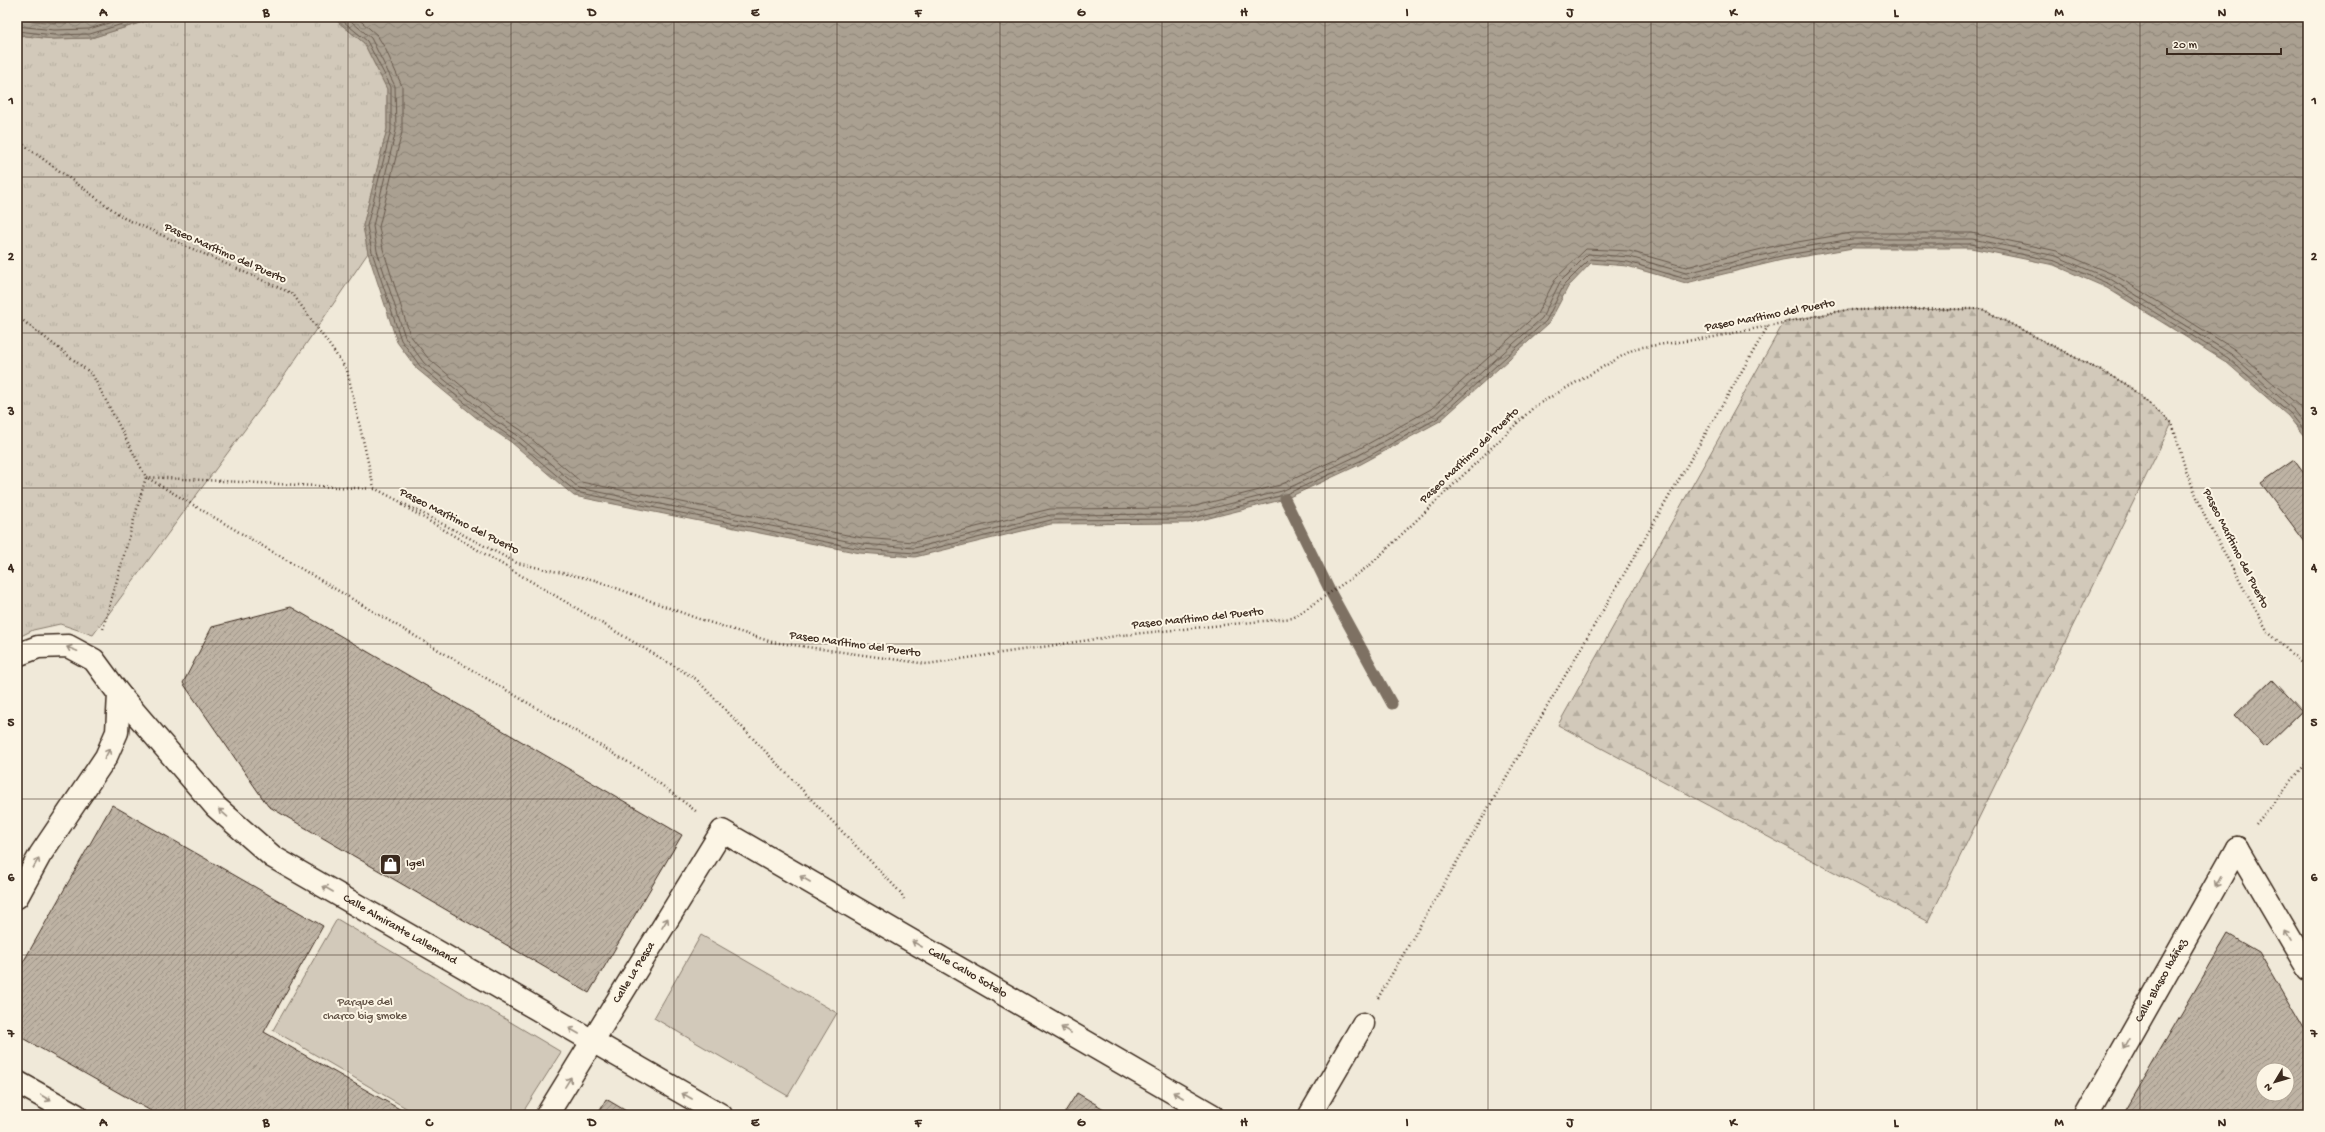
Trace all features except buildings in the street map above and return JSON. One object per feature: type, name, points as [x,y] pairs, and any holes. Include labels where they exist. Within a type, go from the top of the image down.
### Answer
[{"type":"street","points":[[17,655],[38,647],[68,646],[94,660]]},
{"type":"street","name":"Calle Almirante Lallemand","points":[[94,660],[119,694],[216,807],[273,857],[721,1115]]},
{"type":"street","points":[[17,897],[40,855],[106,757],[117,732],[119,694]]},
{"type":"street","name":"Calle La Pesca","points":[[547,1115],[722,831]]},
{"type":"street","name":"Calle Calvo Sotelo","points":[[722,831],[1212,1115]]},
{"type":"street","points":[[2237,848],[2308,969]]},
{"type":"street","name":"Calle Blasco Ibáñez","points":[[2086,1115],[2237,848]]},
{"type":"street","points":[[1310,1115],[1363,1024]]},
{"type":"street","points":[[17,1082],[76,1115]]},
{"type":"path","name":"Paseo Marítimo del Puerto","points":[[17,140],[124,218],[293,294],[347,370],[374,488],[517,563],[596,580],[696,618],[772,642],[927,664],[1123,635],[1293,618],[1369,566],[1535,406],[1636,348],[1714,337],[1846,310],[1982,310],[2126,384],[2172,423],[2186,471],[2206,519],[2268,632],[2308,669]]},
{"type":"path","points":[[17,316],[92,374],[146,476],[643,771],[722,831]]},
{"type":"path","points":[[1363,1024],[1768,326]]},
{"type":"path","points":[[146,476],[374,488],[696,679],[901,893],[907,906]]},
{"type":"path","points":[[94,660],[146,476]]},
{"type":"path","points":[[2237,848],[2308,760]]},
{"type":"green space","points":[[159,17],[332,17],[364,43],[387,89],[387,129],[363,226],[368,253],[280,382],[93,635],[60,624],[33,630],[17,638],[17,35],[53,39],[91,38]]},
{"type":"green space","points":[[1982,309],[2126,384],[2172,423],[1928,922],[1558,725],[1784,322],[1846,310]]},
{"type":"green space","name":"Parque del charco big smoke","points":[[337,919],[561,1052],[521,1115],[418,1115],[273,1030]]},
{"type":"green space","points":[[701,935],[837,1013],[788,1096],[654,1018]]},
{"type":"water","points":[[17,17],[159,17],[91,38],[53,39],[17,35]]},
{"type":"water","points":[[332,17],[2308,17],[2308,441],[2288,416],[2226,362],[2107,288],[2054,265],[1971,248],[1853,248],[1782,260],[1686,283],[1627,266],[1591,263],[1568,287],[1549,323],[1440,421],[1361,464],[1285,499],[1189,523],[1051,524],[915,557],[860,553],[574,496],[511,442],[484,424],[417,369],[397,342],[368,253],[363,226],[387,129],[387,89],[364,43]]},
{"type":"waterway","points":[[1285,499],[1331,593],[1392,704]]},
{"type":"place","name":"Igel","points":[[390,864]]}]
